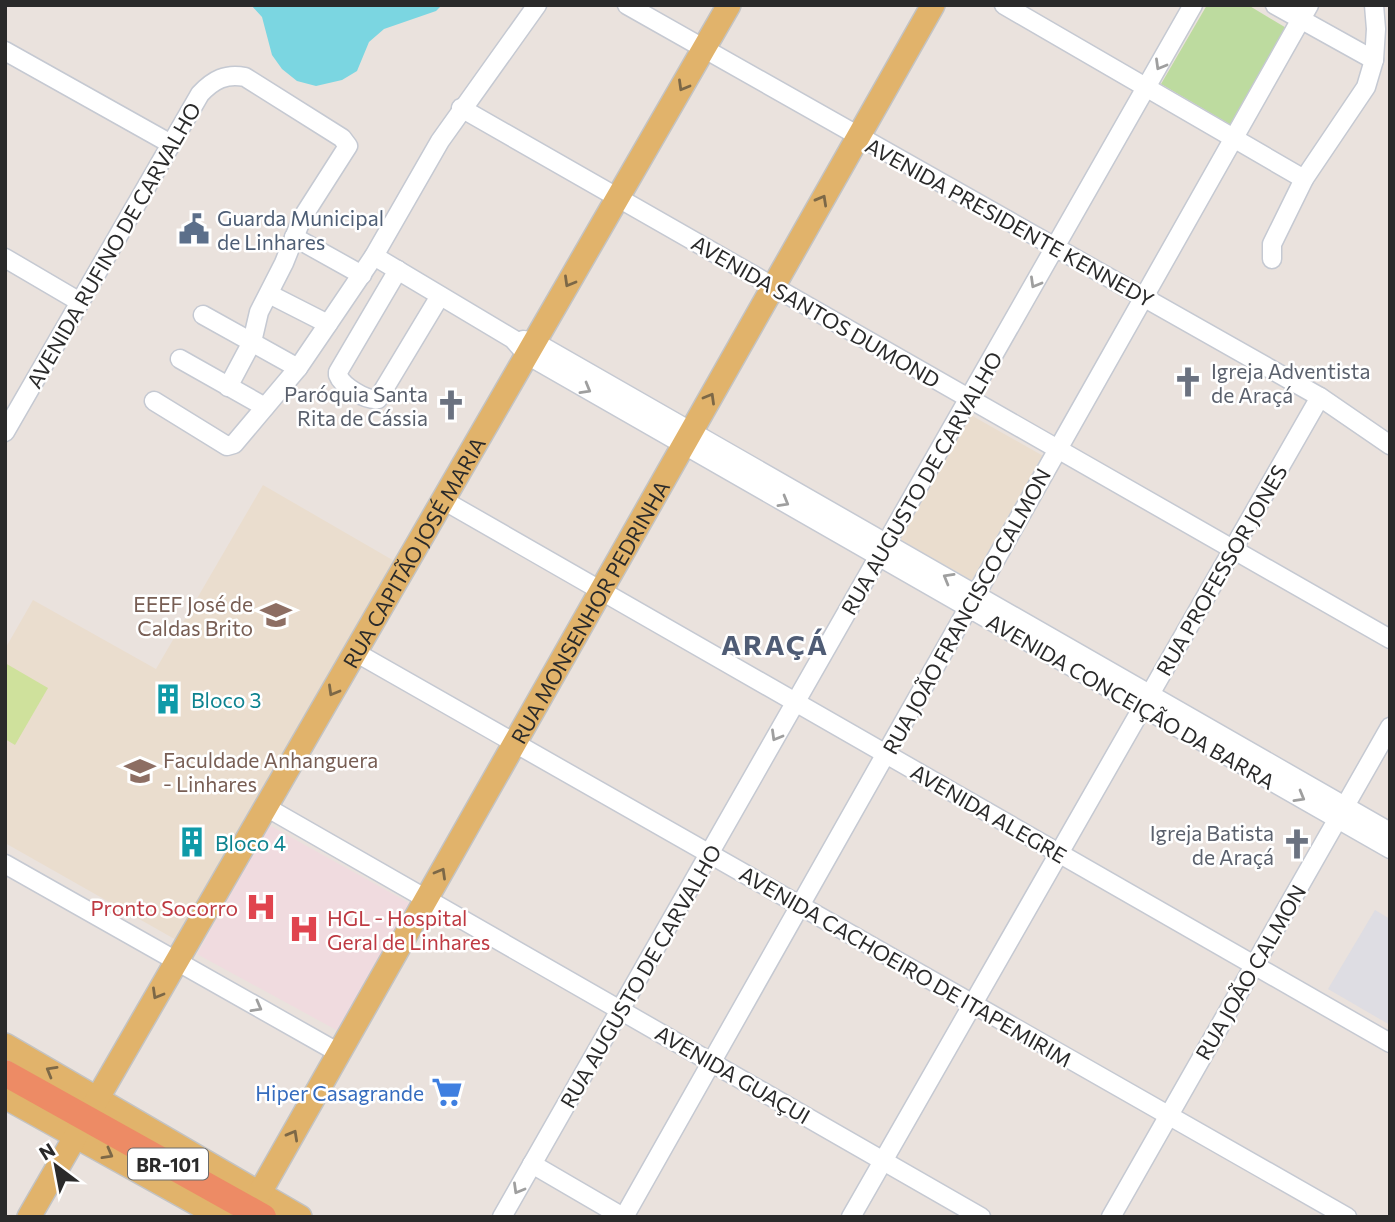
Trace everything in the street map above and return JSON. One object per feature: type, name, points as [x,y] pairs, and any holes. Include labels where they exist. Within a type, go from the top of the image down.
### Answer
[{"type":"highway","name":"BR-101","points":[[5,1073],[255,1209]]},
{"type":"main road","name":"RUA CAPITÃO JOSÉ MARIA","points":[[29,1217],[443,500],[525,345],[618,198],[729,5]]},
{"type":"main road","name":"RUA MONSENHOR PEDRINHA","points":[[255,1209],[426,899],[933,5]]},
{"type":"main road","points":[[5,1045],[86,1117],[222,1217]]},
{"type":"main road","points":[[5,1097],[86,1117]]},
{"type":"main road","points":[[255,1209],[300,1217]]},
{"type":"street","points":[[154,401],[231,446],[298,368],[374,256],[461,108],[537,5]]},
{"type":"street","name":"AVENIDA PRESIDENTE KENNEDY","points":[[627,5],[1320,397],[1390,445]]},
{"type":"street","points":[[1004,5],[1304,179]]},
{"type":"street","name":"RUA AUGUSTO DE CARVALHO","points":[[502,1217],[1193,5]]},
{"type":"street","points":[[1275,5],[1305,12],[1374,60]]},
{"type":"street","points":[[1272,260],[1272,244],[1304,179],[1366,87],[1374,60],[1374,5]]},
{"type":"street","name":"RUA JOÃO FRANCISCO CALMON","points":[[623,1217],[1305,12]]},
{"type":"street","points":[[5,51],[171,144]]},
{"type":"street","name":"AVENIDA RUFINO DE CARVALHO","points":[[5,432],[200,94],[210,83],[222,77],[245,77],[346,142],[347,151],[302,218],[294,237]]},
{"type":"street","name":"AVENIDA SANTOS DUMOND","points":[[461,108],[1390,639]]},
{"type":"street","points":[[228,387],[252,342],[259,312],[294,237],[362,275]]},
{"type":"street","name":"AVENIDA CONCEIÇÃO DA BARRA","points":[[374,256],[1341,812],[1390,849]]},
{"type":"street","points":[[5,258],[80,302]]},
{"type":"street","points":[[398,270],[338,375],[341,383],[372,400],[380,397],[440,296]]},
{"type":"street","points":[[269,294],[328,324]]},
{"type":"street","points":[[202,315],[298,368]]},
{"type":"street","points":[[180,359],[265,408]]},
{"type":"street","name":"RUA PROFESSOR JONES","points":[[851,1217],[1320,397]]},
{"type":"street","name":"AVENIDA ALEGRE","points":[[443,500],[1390,1043]]},
{"type":"street","name":"AVENIDA CACHOEIRO DE ITAPEMIRIM","points":[[355,652],[1347,1217]]},
{"type":"street","name":"RUA JOÃO CALMON","points":[[1111,1217],[1390,727]]},
{"type":"street","name":"AVENIDA GUAÇUI","points":[[266,807],[981,1217]]},
{"type":"street","name":"AVENIDA CONCEIÇÃO DA BARRA","points":[[1341,812],[1390,832]]},
{"type":"street","points":[[7,868],[339,1054]]},
{"type":"street","points":[[532,1164],[623,1217]]},
{"type":"shaded area","points":[[969,414],[1045,457],[973,581],[897,538]]},
{"type":"shaded area","name":"Faculdade Anhanguera - Linhares","points":[[263,485],[396,562],[178,941],[5,843],[5,649],[33,600],[156,669]]},
{"type":"shaded area","name":"HGL - Hospital Geral de Linhares","points":[[269,825],[411,904],[340,1032],[197,954]]},
{"type":"shaded area","points":[[1375,910],[1390,919],[1390,1025],[1328,989]]},
{"type":"green space","points":[[1207,5],[1248,5],[1288,29],[1231,125],[1161,84]]},
{"type":"green space","points":[[5,663],[48,688],[15,745],[5,739]]},
{"type":"water","points":[[251,5],[442,5],[436,11],[384,29],[369,42],[357,71],[342,80],[316,86],[297,81],[282,69],[272,55],[262,17]]},
{"type":"place","name":"Guarda Municipal de Linhares","points":[[194,229]]},
{"type":"place","name":"Igreja Adventista de Araçá","points":[[1188,382]]},
{"type":"place","name":"Paróquia Santa Rita de Cássia","points":[[451,405]]},
{"type":"place","name":"EEEF José de Caldas Brito","points":[[276,615]]},
{"type":"place","name":"Bloco 3","points":[[168,699]]},
{"type":"place","name":"Faculdade Anhanguera - Linhares","points":[[140,771]]},
{"type":"place","name":"Bloco 4","points":[[192,842]]},
{"type":"place","name":"Igreja Batista de Araçá","points":[[1297,844]]},
{"type":"place","name":"Pronto Socorro","points":[[261,907]]},
{"type":"place","name":"HGL - Hospital Geral de Linhares","points":[[304,929]]},
{"type":"place","name":"Hiper Casagrande","points":[[447,1092]]},
{"type":"district","name":"ARAÇÁ","points":[[775,644]]}]
